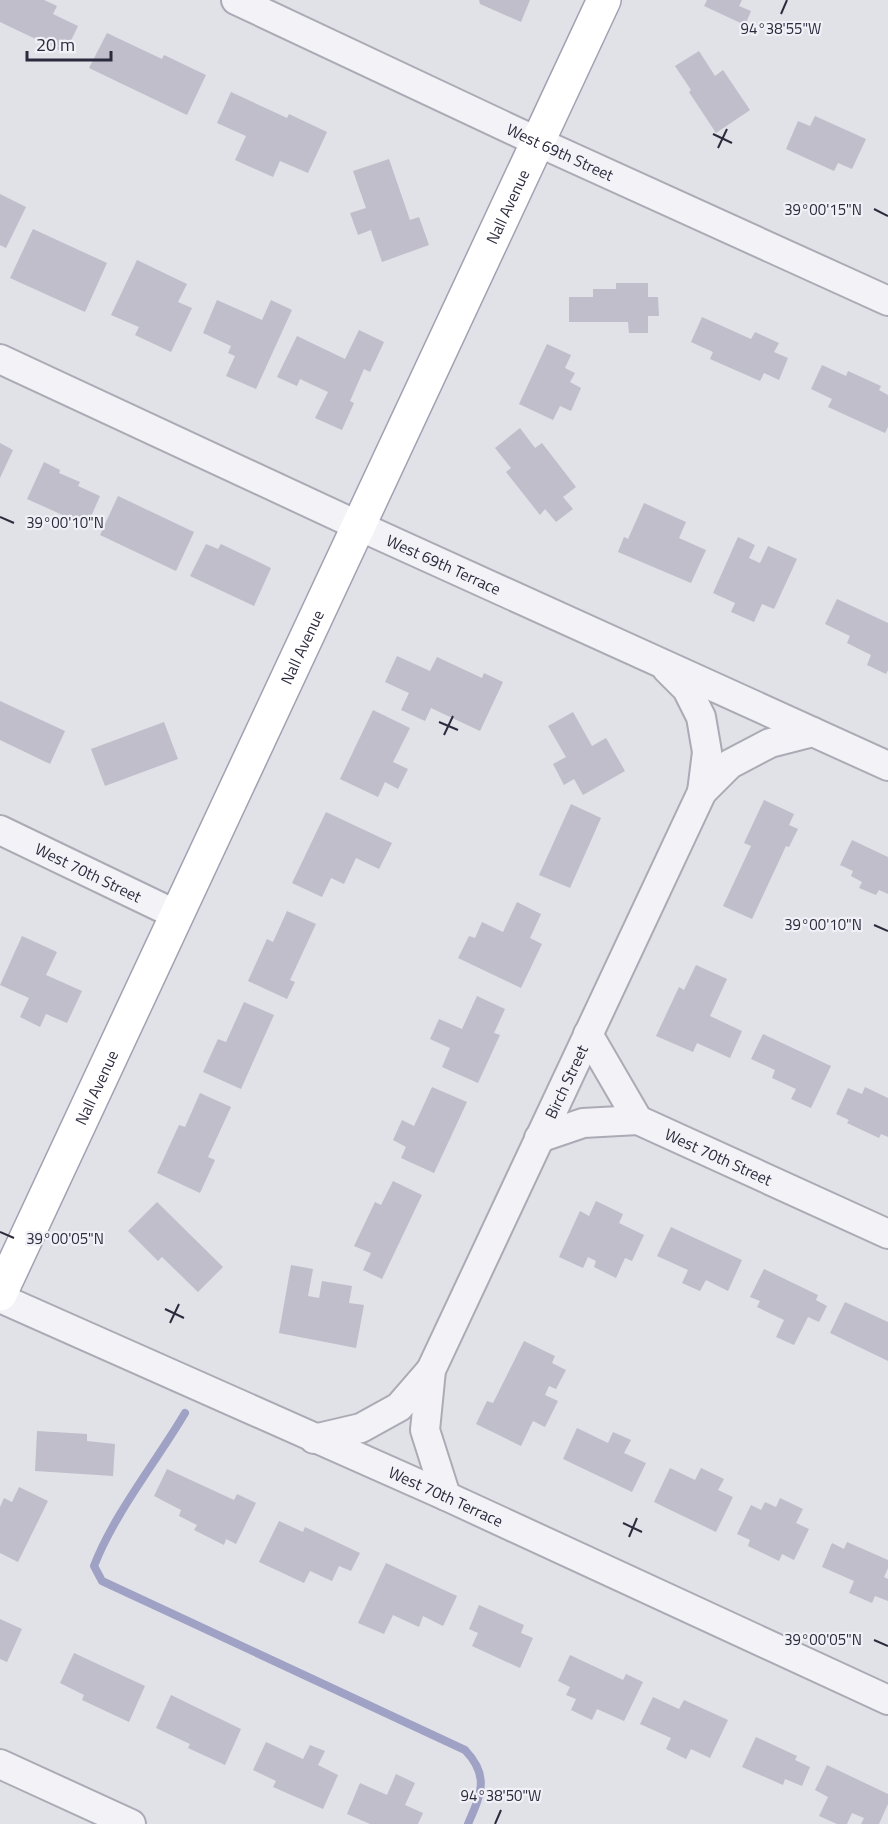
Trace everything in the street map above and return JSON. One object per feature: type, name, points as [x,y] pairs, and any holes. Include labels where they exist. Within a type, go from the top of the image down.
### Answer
[{"type":"main road","name":"Nall Avenue","points":[[0,1296],[604,0]]},
{"type":"street","name":"West 69th Street","points":[[236,0],[538,142],[888,301]]},
{"type":"street","name":"West 69th Terrace","points":[[0,359],[359,526],[888,766]]},
{"type":"street","points":[[662,663],[687,689],[701,717],[707,752],[702,792]]},
{"type":"street","name":"Birch Street","points":[[446,1497],[425,1430],[431,1370],[702,792],[730,764],[770,743],[813,732]]},
{"type":"street","name":"West 70th Street","points":[[0,831],[177,915]]},
{"type":"street","points":[[540,1138],[584,1122],[638,1120],[588,1034]]},
{"type":"street","name":"West 70th Street","points":[[638,1120],[888,1234]]},
{"type":"street","name":"West 70th Terrace","points":[[0,1296],[888,1700]]},
{"type":"street","points":[[314,1439],[361,1428],[399,1407],[431,1370]]},
{"type":"street","points":[[0,1764],[131,1824]]},
{"type":"building","points":[[0,0],[44,0],[57,6],[53,14],[78,26],[65,53],[0,22]]},
{"type":"building","points":[[479,0],[530,0],[521,22],[480,4]]},
{"type":"building","points":[[707,0],[742,0],[739,6],[751,11],[745,25],[704,6]]},
{"type":"building","points":[[107,33],[162,59],[164,55],[206,75],[187,115],[89,68]]},
{"type":"building","points":[[699,51],[715,76],[723,70],[750,110],[716,133],[675,66]]},
{"type":"building","points":[[231,92],[287,118],[289,114],[327,132],[308,173],[280,161],[273,177],[235,160],[246,136],[217,123]]},
{"type":"building","points":[[815,116],[866,139],[852,169],[838,163],[834,171],[786,149],[798,121],[810,126]]},
{"type":"building","points":[[389,159],[410,220],[419,217],[429,245],[382,262],[371,230],[358,235],[350,213],[366,208],[353,171]]},
{"type":"building","points":[[0,194],[26,207],[6,248],[0,245]]},
{"type":"building","points":[[33,229],[107,263],[85,312],[10,278]]},
{"type":"building","points":[[137,260],[187,284],[178,302],[192,308],[171,352],[135,335],[139,327],[111,315]]},
{"type":"building","points":[[616,283],[648,283],[648,297],[658,297],[659,316],[648,316],[648,333],[629,333],[628,322],[569,322],[569,297],[593,297],[593,289],[616,289]]},
{"type":"building","points":[[217,300],[262,320],[271,300],[292,310],[256,389],[226,376],[235,356],[228,353],[231,346],[203,333]]},
{"type":"building","points":[[702,317],[751,339],[755,332],[779,343],[774,352],[788,358],[779,380],[764,373],[760,381],[710,359],[713,352],[691,342]]},
{"type":"building","points":[[359,330],[384,342],[370,372],[364,369],[350,401],[354,403],[342,430],[315,418],[328,392],[300,379],[297,386],[277,377],[297,336],[345,359]]},
{"type":"building","points":[[547,344],[571,355],[565,368],[575,373],[570,382],[581,388],[571,411],[560,406],[553,420],[519,404]]},
{"type":"building","points":[[822,365],[846,376],[848,371],[881,386],[879,390],[888,395],[888,427],[885,433],[828,407],[832,399],[811,389]]},
{"type":"building","points":[[520,428],[535,448],[542,443],[576,487],[563,497],[573,509],[556,522],[545,509],[540,515],[506,472],[511,468],[495,448]]},
{"type":"building","points":[[0,443],[13,450],[0,478]]},
{"type":"building","points":[[44,462],[60,470],[59,473],[80,482],[78,486],[100,496],[87,526],[27,499]]},
{"type":"building","points":[[118,496],[194,532],[176,571],[100,535]]},
{"type":"building","points":[[644,503],[686,522],[679,538],[706,550],[691,583],[618,552],[624,537],[628,539]]},
{"type":"building","points":[[738,537],[755,545],[749,558],[760,563],[768,546],[797,559],[774,609],[762,604],[754,622],[731,612],[735,603],[713,593]]},
{"type":"building","points":[[206,544],[218,549],[221,544],[271,568],[254,606],[190,576]]},
{"type":"building","points":[[837,599],[888,623],[888,670],[886,674],[867,665],[871,655],[847,643],[850,636],[825,624]]},
{"type":"building","points":[[397,656],[430,671],[437,657],[482,678],[484,673],[503,682],[480,731],[431,708],[425,721],[401,710],[409,693],[385,682]]},
{"type":"building","points":[[0,701],[65,731],[50,764],[0,740]]},
{"type":"building","points":[[373,710],[410,728],[393,762],[408,769],[398,789],[385,782],[378,797],[340,779]]},
{"type":"building","points":[[573,712],[592,746],[606,738],[625,771],[583,795],[574,779],[564,785],[553,764],[566,757],[548,726]]},
{"type":"building","points":[[164,722],[178,759],[105,786],[91,749]]},
{"type":"building","points":[[764,800],[794,814],[789,825],[798,829],[789,847],[786,846],[752,919],[723,906],[751,846],[744,843]]},
{"type":"building","points":[[571,804],[601,818],[570,888],[539,875]]},
{"type":"building","points":[[326,812],[392,843],[379,869],[356,858],[344,884],[331,878],[322,897],[292,883]]},
{"type":"building","points":[[852,840],[888,857],[888,894],[879,890],[876,895],[859,888],[862,882],[851,876],[853,871],[840,865]]},
{"type":"building","points":[[517,902],[541,914],[530,938],[542,944],[521,988],[458,958],[469,936],[475,938],[482,922],[503,932]]},
{"type":"building","points":[[287,911],[316,924],[290,980],[295,982],[287,999],[248,981],[267,939],[273,942]]},
{"type":"building","points":[[22,936],[57,952],[46,975],[82,991],[67,1023],[46,1014],[40,1027],[20,1017],[29,998],[0,985]]},
{"type":"building","points":[[696,965],[727,979],[710,1016],[742,1031],[730,1058],[697,1043],[693,1052],[656,1036],[679,987],[684,990]]},
{"type":"building","points":[[477,996],[505,1009],[494,1033],[500,1035],[478,1083],[442,1067],[450,1048],[430,1039],[439,1019],[462,1029]]},
{"type":"building","points":[[244,1002],[274,1015],[241,1089],[203,1072],[218,1039],[226,1042]]},
{"type":"building","points":[[763,1034],[831,1066],[811,1108],[791,1099],[796,1089],[772,1078],[775,1070],[751,1059]]},
{"type":"building","points":[[432,1087],[467,1102],[434,1173],[401,1158],[406,1147],[393,1140],[402,1120],[414,1126]]},
{"type":"building","points":[[865,1087],[888,1098],[888,1137],[881,1134],[879,1138],[847,1123],[849,1120],[836,1114],[848,1088],[862,1094]]},
{"type":"building","points":[[200,1093],[231,1107],[208,1157],[215,1160],[200,1193],[157,1173],[179,1125],[185,1127]]},
{"type":"building","points":[[393,1181],[422,1195],[382,1279],[363,1270],[371,1253],[354,1246],[375,1202],[381,1205]]},
{"type":"building","points":[[596,1201],[623,1214],[619,1223],[644,1235],[632,1261],[625,1258],[616,1278],[594,1267],[596,1261],[588,1257],[583,1268],[559,1257],[580,1211],[589,1216]]},
{"type":"building","points":[[157,1202],[223,1267],[198,1292],[162,1257],[158,1261],[128,1231]]},
{"type":"building","points":[[671,1227],[742,1260],[728,1291],[706,1280],[700,1291],[682,1283],[688,1270],[657,1256]]},
{"type":"building","points":[[291,1265],[313,1269],[308,1296],[319,1298],[322,1281],[352,1286],[349,1303],[364,1305],[356,1348],[279,1333]]},
{"type":"building","points":[[764,1269],[818,1295],[816,1300],[827,1306],[819,1322],[808,1317],[794,1345],[776,1337],[784,1320],[757,1307],[760,1301],[750,1297]]},
{"type":"building","points":[[845,1302],[888,1322],[888,1361],[830,1333]]},
{"type":"building","points":[[524,1341],[555,1356],[552,1363],[566,1370],[556,1389],[549,1386],[545,1395],[558,1401],[545,1427],[533,1421],[521,1446],[476,1424],[487,1401],[493,1403]]},
{"type":"building","points":[[577,1428],[608,1443],[613,1432],[631,1440],[624,1453],[646,1463],[632,1492],[563,1459]]},
{"type":"building","points":[[37,1431],[87,1434],[87,1441],[115,1444],[113,1476],[35,1471]]},
{"type":"building","points":[[670,1468],[695,1480],[701,1468],[724,1479],[718,1490],[733,1497],[716,1532],[654,1502]]},
{"type":"building","points":[[167,1469],[234,1500],[237,1494],[256,1503],[236,1544],[226,1539],[224,1545],[194,1530],[197,1525],[179,1516],[181,1510],[154,1496]]},
{"type":"building","points":[[19,1487],[48,1501],[18,1562],[0,1553],[0,1507],[4,1498],[12,1502]]},
{"type":"building","points":[[780,1498],[803,1509],[796,1523],[809,1529],[794,1560],[782,1554],[779,1561],[748,1546],[750,1540],[737,1534],[751,1505],[761,1510],[765,1502],[776,1507]]},
{"type":"building","points":[[279,1521],[303,1532],[305,1527],[360,1553],[351,1571],[339,1566],[332,1581],[310,1571],[304,1583],[259,1562]]},
{"type":"building","points":[[847,1542],[888,1560],[888,1568],[884,1577],[888,1579],[888,1601],[875,1596],[872,1603],[849,1593],[854,1581],[822,1567],[832,1543],[844,1549]]},
{"type":"building","points":[[386,1563],[457,1596],[443,1626],[423,1616],[419,1627],[393,1615],[384,1634],[358,1623]]},
{"type":"building","points":[[479,1605],[524,1625],[521,1633],[533,1638],[520,1668],[472,1646],[478,1633],[469,1629]]},
{"type":"building","points":[[0,1619],[22,1629],[7,1662],[0,1659]]},
{"type":"building","points":[[74,1653],[145,1686],[129,1722],[82,1700],[84,1695],[60,1683]]},
{"type":"building","points":[[570,1655],[623,1680],[626,1674],[643,1682],[624,1721],[597,1709],[592,1720],[571,1710],[576,1699],[566,1695],[570,1687],[558,1681]]},
{"type":"building","points":[[171,1695],[241,1729],[225,1765],[188,1748],[190,1744],[156,1728]]},
{"type":"building","points":[[653,1697],[679,1709],[684,1700],[728,1720],[710,1758],[691,1749],[686,1759],[666,1749],[671,1738],[640,1724]]},
{"type":"building","points":[[756,1737],[797,1756],[795,1760],[810,1767],[802,1786],[785,1779],[783,1785],[742,1767]]},
{"type":"building","points":[[266,1742],[303,1759],[310,1745],[325,1751],[318,1765],[338,1775],[323,1809],[273,1787],[276,1781],[253,1770]]},
{"type":"building","points":[[827,1765],[888,1794],[888,1804],[879,1824],[861,1824],[864,1818],[852,1813],[847,1824],[837,1824],[819,1816],[828,1797],[815,1790]]},
{"type":"building","points":[[396,1774],[415,1783],[405,1805],[423,1813],[418,1824],[370,1824],[347,1814],[360,1783],[387,1795]]},
{"type":"waterway","points":[[185,1413],[124,1508],[102,1547],[94,1566],[102,1581],[465,1750],[478,1768],[481,1786],[468,1824]]}]
